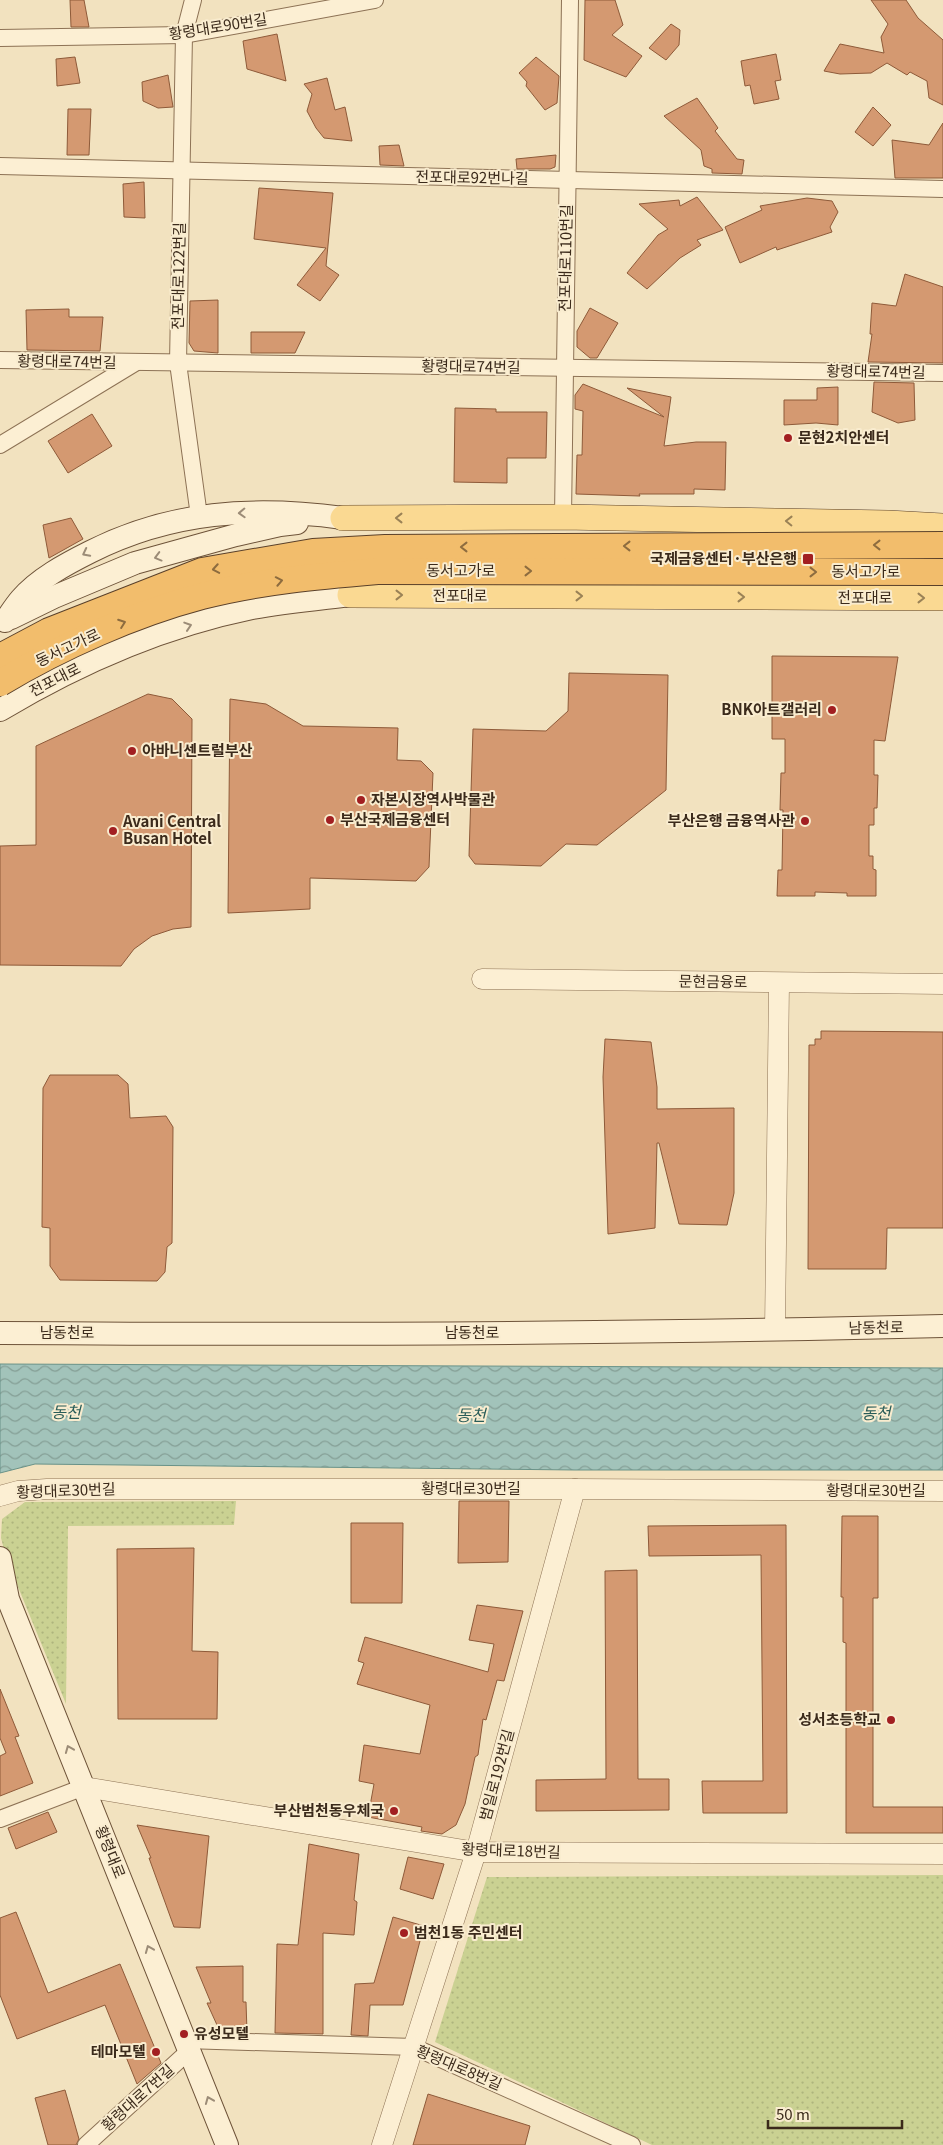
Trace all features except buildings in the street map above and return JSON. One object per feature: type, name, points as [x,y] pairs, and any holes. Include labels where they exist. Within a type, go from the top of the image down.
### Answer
[{"type":"highway","name":"동서고가로","points":[[0,657],[49,631],[202,571],[313,552],[385,548],[943,545]]},
{"type":"highway","name":"동서고가로","points":[[0,683],[28,667],[116,625],[202,596],[293,578],[379,570],[943,572]]},
{"type":"main road","points":[[3,622],[21,598],[46,577],[111,541],[141,529],[198,516],[243,512],[299,512],[343,518]]},
{"type":"main road","points":[[3,622],[54,597],[135,563],[280,525],[343,518],[563,517],[888,523],[943,526]]},
{"type":"main road","points":[[870,598],[906,573],[906,540],[888,523]]},
{"type":"main road","name":"전포대로","points":[[0,710],[35,689],[119,648],[216,617],[287,602],[350,595],[943,598]]},
{"type":"main road","name":"남동천로","points":[[0,1333],[207,1334],[776,1330],[943,1326]]},
{"type":"main road","name":"황령대로","points":[[0,1558],[3,1596],[84,1787],[227,2145]]},
{"type":"street","name":"전포대로122번길","points":[[193,0],[184,35],[180,171],[178,363],[198,516]]},
{"type":"street","name":"황령대로90번길","points":[[0,38],[184,35],[375,0]]},
{"type":"street","name":"전포대로110번길","points":[[563,517],[570,0]]},
{"type":"street","name":"전포대로92번나길","points":[[0,166],[943,189]]},
{"type":"street","name":"황령대로74번길","points":[[0,360],[943,373]]},
{"type":"street","points":[[0,445],[135,363]]},
{"type":"street","name":"문현금융로","points":[[482,979],[943,984]]},
{"type":"street","points":[[776,1330],[779,983]]},
{"type":"street","name":"황령대로30번길","points":[[0,1496],[18,1491],[47,1489],[943,1491]]},
{"type":"street","name":"범일로192번길","points":[[382,2145],[476,1852],[575,1489]]},
{"type":"street","points":[[0,1819],[84,1787]]},
{"type":"street","name":"황령대로18번길","points":[[84,1787],[476,1852],[943,1854]]},
{"type":"street","name":"황령대로8번길","points":[[187,2046],[414,2047],[632,2145]]},
{"type":"street","name":"황령대로7번길","points":[[86,2145],[187,2046]]},
{"type":"green space","points":[[236,1501],[234,1525],[68,1526],[66,1704],[7,1560],[1,1538],[2,1519],[25,1502]]},
{"type":"green space","points":[[943,1875],[943,2145],[652,2145],[435,2042],[487,1877]]},
{"type":"water","name":"동천","points":[[0,1364],[943,1368],[943,1470],[575,1470],[35,1464],[0,1473]]},
{"type":"place","name":"문현2치안센터","points":[[788,438]]},
{"type":"place","name":"국제금융센터·부산은행","points":[[808,559]]},
{"type":"place","name":"BNK아트갤러리","points":[[832,710]]},
{"type":"place","name":"아바니센트럴부산","points":[[132,751]]},
{"type":"place","name":"자본시장역사박물관","points":[[361,800]]},
{"type":"place","name":"부산국제금융센터","points":[[330,820]]},
{"type":"place","name":"부산은행 금융역사관","points":[[805,821]]},
{"type":"place","name":"Avani Central Busan Hotel","points":[[113,831]]},
{"type":"place","name":"성서초등학교","points":[[891,1720]]},
{"type":"place","name":"부산범천동우체국","points":[[394,1811]]},
{"type":"place","name":"범천1동 주민센터","points":[[404,1933]]},
{"type":"place","name":"유성모텔","points":[[184,2034]]},
{"type":"place","name":"테마모텔","points":[[156,2052]]}]
